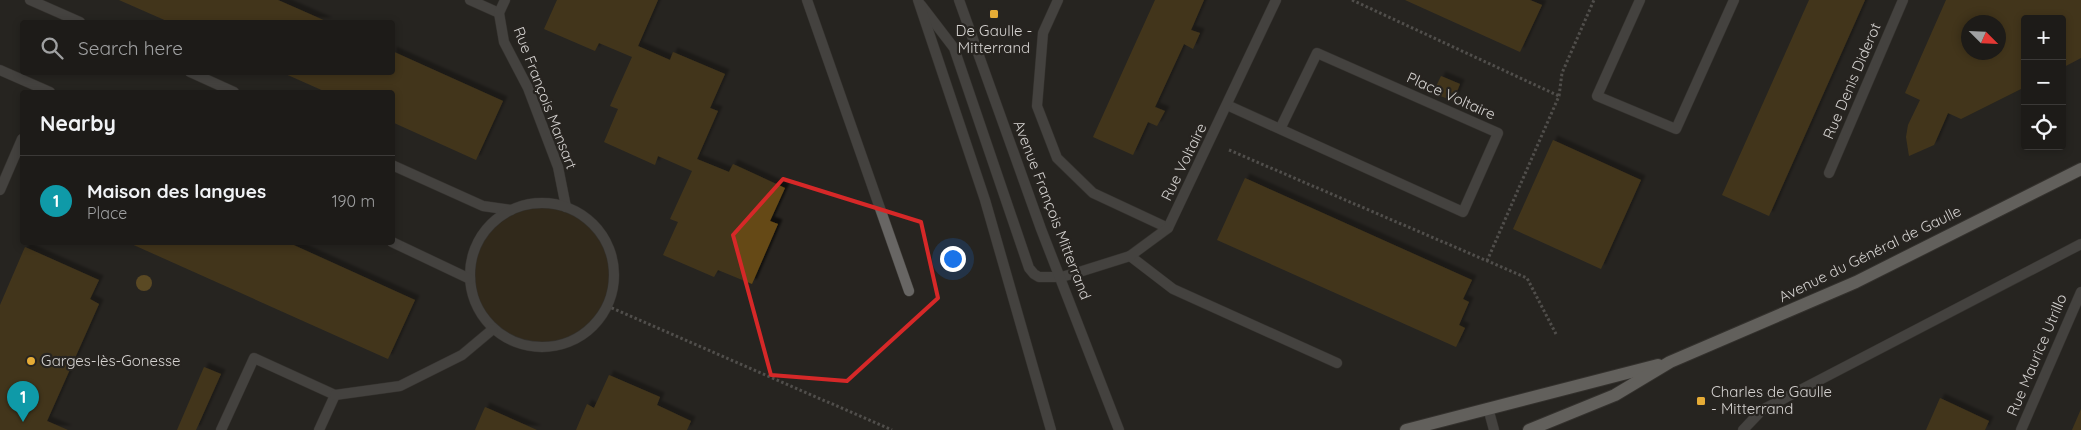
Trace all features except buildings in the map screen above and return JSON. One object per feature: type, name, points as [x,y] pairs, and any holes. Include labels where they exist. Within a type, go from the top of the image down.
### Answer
[{"type":"main road","name":"Avenue du Général de Gaulle","points":[[1529,430],[1615,395],[1670,362],[1856,282],[2081,169]]},
{"type":"main road","name":"Avenue du Général de Gaulle","points":[[1406,430],[1670,362]]},
{"type":"street","points":[[30,0],[75,20]]},
{"type":"street","points":[[470,0],[499,13]]},
{"type":"street","name":"Rue François Mansart","points":[[505,0],[499,13],[504,42],[528,88],[558,167],[566,207]]},
{"type":"street","points":[[807,0],[909,291]]},
{"type":"street","name":"Avenue François Mitterrand","points":[[959,0],[1041,229],[1119,430]]},
{"type":"street","points":[[1058,0],[1043,33],[1037,106],[1057,158],[1093,193],[1168,228]]},
{"type":"street","name":"Rue Voltaire","points":[[1061,277],[1130,256],[1168,228],[1276,0]]},
{"type":"street","points":[[1640,0],[1598,96],[1676,129],[1734,0]]},
{"type":"street","name":"Rue Denis Diderot","points":[[1829,174],[1903,0]]},
{"type":"street","points":[[918,1],[954,48],[1029,268],[1039,277],[1061,277]]},
{"type":"street","points":[[918,1],[985,200],[1051,430]]},
{"type":"street","name":"Place Voltaire","points":[[1227,105],[1463,212],[1498,133],[1317,52],[1280,129]]},
{"type":"street","points":[[0,70],[42,90]]},
{"type":"street","points":[[197,75],[230,90]]},
{"type":"street","points":[[0,190],[20,145]]},
{"type":"street","points":[[395,165],[483,206],[512,210]]},
{"type":"street","points":[[538,203],[566,207],[579,213],[590,222],[607,244],[614,272],[613,286],[607,306],[595,324],[585,334],[559,346],[531,347],[505,337],[493,329],[477,306],[470,279],[472,258],[481,238],[499,217],[525,205],[538,203]]},
{"type":"street","points":[[395,243],[470,279]]},
{"type":"street","points":[[1743,430],[1762,410],[2081,244]]},
{"type":"street","points":[[1130,256],[1173,289],[1337,363]]},
{"type":"street","name":"Rue Maurice Utrillo","points":[[2021,430],[2081,292]]},
{"type":"street","points":[[222,430],[254,358],[335,395],[400,386],[462,355],[493,329]]},
{"type":"street","points":[[319,430],[335,395]]},
{"type":"street","points":[[1488,408],[1494,430]]},
{"type":"path","points":[[1352,0],[1559,96]]},
{"type":"path","points":[[1487,261],[1559,96],[1562,73],[1594,0]]},
{"type":"path","points":[[1210,142],[1527,278],[1556,334]]},
{"type":"path","points":[[607,306],[892,430]]},
{"type":"highlighted area","points":[[783,179],[921,222],[938,298],[847,381],[771,375],[733,235]]},
{"type":"shaded area","points":[[542,203],[569,209],[582,215],[593,224],[602,235],[608,248],[614,275],[608,302],[602,315],[593,326],[582,335],[569,341],[542,347],[515,341],[502,335],[491,326],[482,315],[476,302],[470,275],[476,248],[482,235],[491,224],[502,215],[515,209]]},
{"type":"place","name":"De Gaulle - Mitterrand","points":[[994,14]]},
{"type":"place","name":"Garges-lès-Gonesse","points":[[31,361]]},
{"type":"place","name":"Charles de Gaulle - Mitterrand","points":[[1701,401]]},
{"type":"place","name":"Maison des langues","points":[[23,422]]}]
